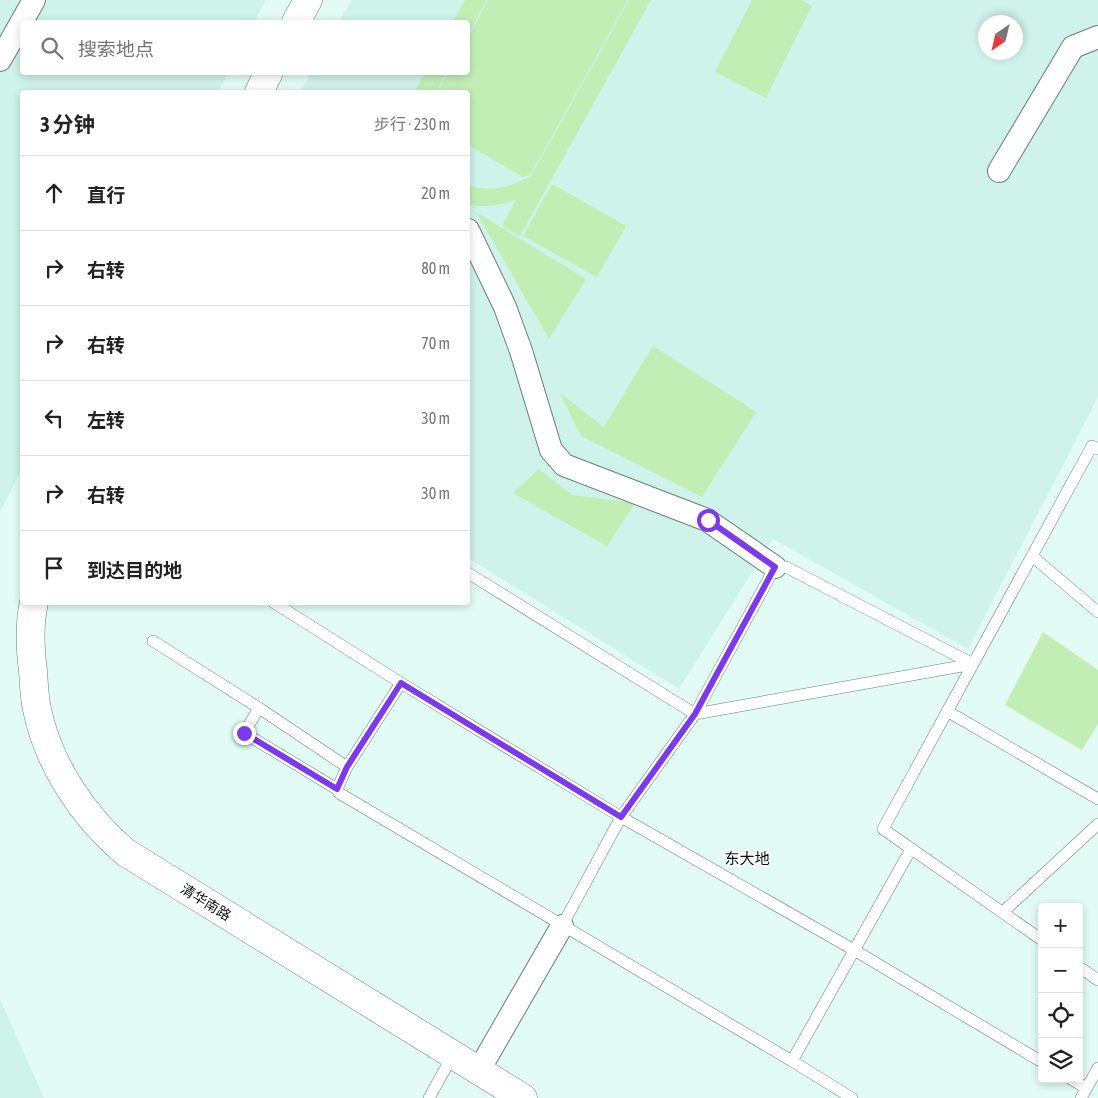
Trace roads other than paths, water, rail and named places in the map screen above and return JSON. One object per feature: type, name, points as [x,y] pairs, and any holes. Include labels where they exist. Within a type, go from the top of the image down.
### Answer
[{"type":"street","points":[[23,20],[34,0]]},
{"type":"street","points":[[297,20],[308,0]]},
{"type":"street","points":[[0,60],[20,25]]},
{"type":"street","points":[[999,171],[1073,47],[1098,37]]},
{"type":"street","points":[[260,90],[268,75]]},
{"type":"street","points":[[470,234],[505,307],[552,450],[564,465],[708,520],[775,567]]},
{"type":"street","name":"清华南路","points":[[33,605],[30,618],[37,709],[52,756],[71,791],[102,832],[125,852],[522,1098]]},
{"type":"street","points":[[478,1070],[562,926]]},
{"type":"lane","points":[[1038,937],[883,829],[1092,446],[1098,449]]},
{"type":"lane","points":[[1032,556],[1098,612]]},
{"type":"lane","points":[[562,926],[621,817],[695,714],[775,567],[786,567],[973,664]]},
{"type":"lane","points":[[470,574],[695,714],[973,664]]},
{"type":"lane","points":[[278,605],[401,683],[621,817],[854,950],[1038,1060]]},
{"type":"lane","points":[[153,641],[259,708],[347,767]]},
{"type":"lane","points":[[337,789],[347,767],[401,683]]},
{"type":"lane","points":[[259,708],[244,733],[337,789],[339,793],[852,1098]]},
{"type":"lane","points":[[947,711],[1098,799]]},
{"type":"lane","points":[[1003,912],[1098,824]]},
{"type":"lane","points":[[792,1062],[911,849]]},
{"type":"lane","points":[[1083,969],[1098,980]]},
{"type":"lane","points":[[429,1098],[453,1055]]},
{"type":"lane","points":[[1075,1083],[1084,1093],[1098,1068]]},
{"type":"district","name":"东大地","points":[[747,858]]}]
